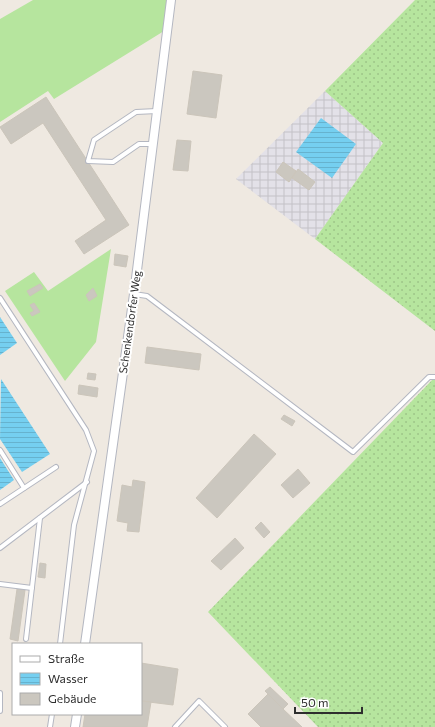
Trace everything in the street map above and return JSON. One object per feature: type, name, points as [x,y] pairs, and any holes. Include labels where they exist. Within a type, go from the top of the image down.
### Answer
[{"type":"street","name":"Schenkendorfer Weg","points":[[85,643],[134,294],[171,0]]},
{"type":"street","points":[[75,727],[77,715]]},
{"type":"lane","points":[[153,144],[140,144],[113,162],[88,161],[94,140],[136,112],[157,111]]},
{"type":"lane","points":[[134,294],[147,296],[353,452],[429,377],[435,377]]},
{"type":"lane","points":[[0,298],[91,440],[94,451],[87,482],[74,525],[60,643]]},
{"type":"lane","points":[[0,450],[24,488]]},
{"type":"lane","points":[[0,504],[56,467]]},
{"type":"lane","points":[[0,548],[87,482]]},
{"type":"lane","points":[[26,639],[40,518]]},
{"type":"lane","points":[[0,584],[32,588]]},
{"type":"lane","points":[[0,693],[0,711]]},
{"type":"lane","points":[[175,727],[199,701],[224,727]]},
{"type":"lane","points":[[50,727],[52,715]]},
{"type":"shaded area","points":[[325,91],[383,143],[315,239],[236,179]]},
{"type":"green space","points":[[33,0],[167,0],[164,31],[54,99],[48,91],[0,122],[0,19]]},
{"type":"green space","points":[[415,0],[435,0],[435,331],[315,239],[383,143],[325,91]]},
{"type":"green space","points":[[111,249],[96,342],[65,381],[5,291],[34,272],[48,291]]},
{"type":"green space","points":[[435,377],[435,727],[318,727],[208,612]]},
{"type":"water","points":[[321,118],[356,144],[332,178],[296,152]]},
{"type":"water","points":[[0,317],[17,343],[0,355]]},
{"type":"water","points":[[1,379],[50,454],[22,472],[0,439]]},
{"type":"water","points":[[0,458],[14,480],[0,490]]},
{"type":"building","points":[[193,71],[222,75],[216,118],[187,114]]},
{"type":"building","points":[[46,97],[129,225],[84,254],[75,241],[106,220],[43,123],[11,144],[0,127]]},
{"type":"building","points":[[177,140],[191,141],[188,171],[173,170]]},
{"type":"building","points":[[283,162],[296,171],[289,182],[276,172]]},
{"type":"building","points":[[298,169],[315,182],[309,190],[292,178]]},
{"type":"building","points":[[115,254],[128,256],[126,267],[114,265]]},
{"type":"building","points":[[40,284],[43,288],[30,296],[27,291]]},
{"type":"building","points":[[93,288],[97,296],[89,301],[86,295]]},
{"type":"building","points":[[34,303],[40,312],[32,316],[30,313],[34,311],[30,305]]},
{"type":"building","points":[[147,347],[201,354],[199,370],[145,363]]},
{"type":"building","points":[[88,373],[96,374],[95,380],[87,379]]},
{"type":"building","points":[[79,385],[98,388],[97,397],[78,394]]},
{"type":"building","points":[[284,415],[295,421],[292,426],[281,419]]},
{"type":"building","points":[[254,434],[276,454],[217,518],[196,498]]},
{"type":"building","points":[[298,469],[310,483],[293,498],[281,485]]},
{"type":"building","points":[[133,480],[145,482],[139,532],[127,531],[128,523],[117,521],[122,485],[132,487]]},
{"type":"building","points":[[261,522],[270,532],[264,538],[255,528]]},
{"type":"building","points":[[235,538],[244,548],[221,570],[211,561]]},
{"type":"building","points":[[40,563],[46,564],[45,578],[38,577]]},
{"type":"building","points":[[17,589],[25,590],[18,641],[10,639]]},
{"type":"building","points":[[142,663],[178,669],[173,705],[142,701]]},
{"type":"building","points":[[270,687],[288,704],[283,709],[265,691]]},
{"type":"building","points":[[268,694],[302,727],[261,727],[248,714]]},
{"type":"building","points":[[142,701],[151,702],[147,727],[83,727],[85,715],[142,715]]}]
